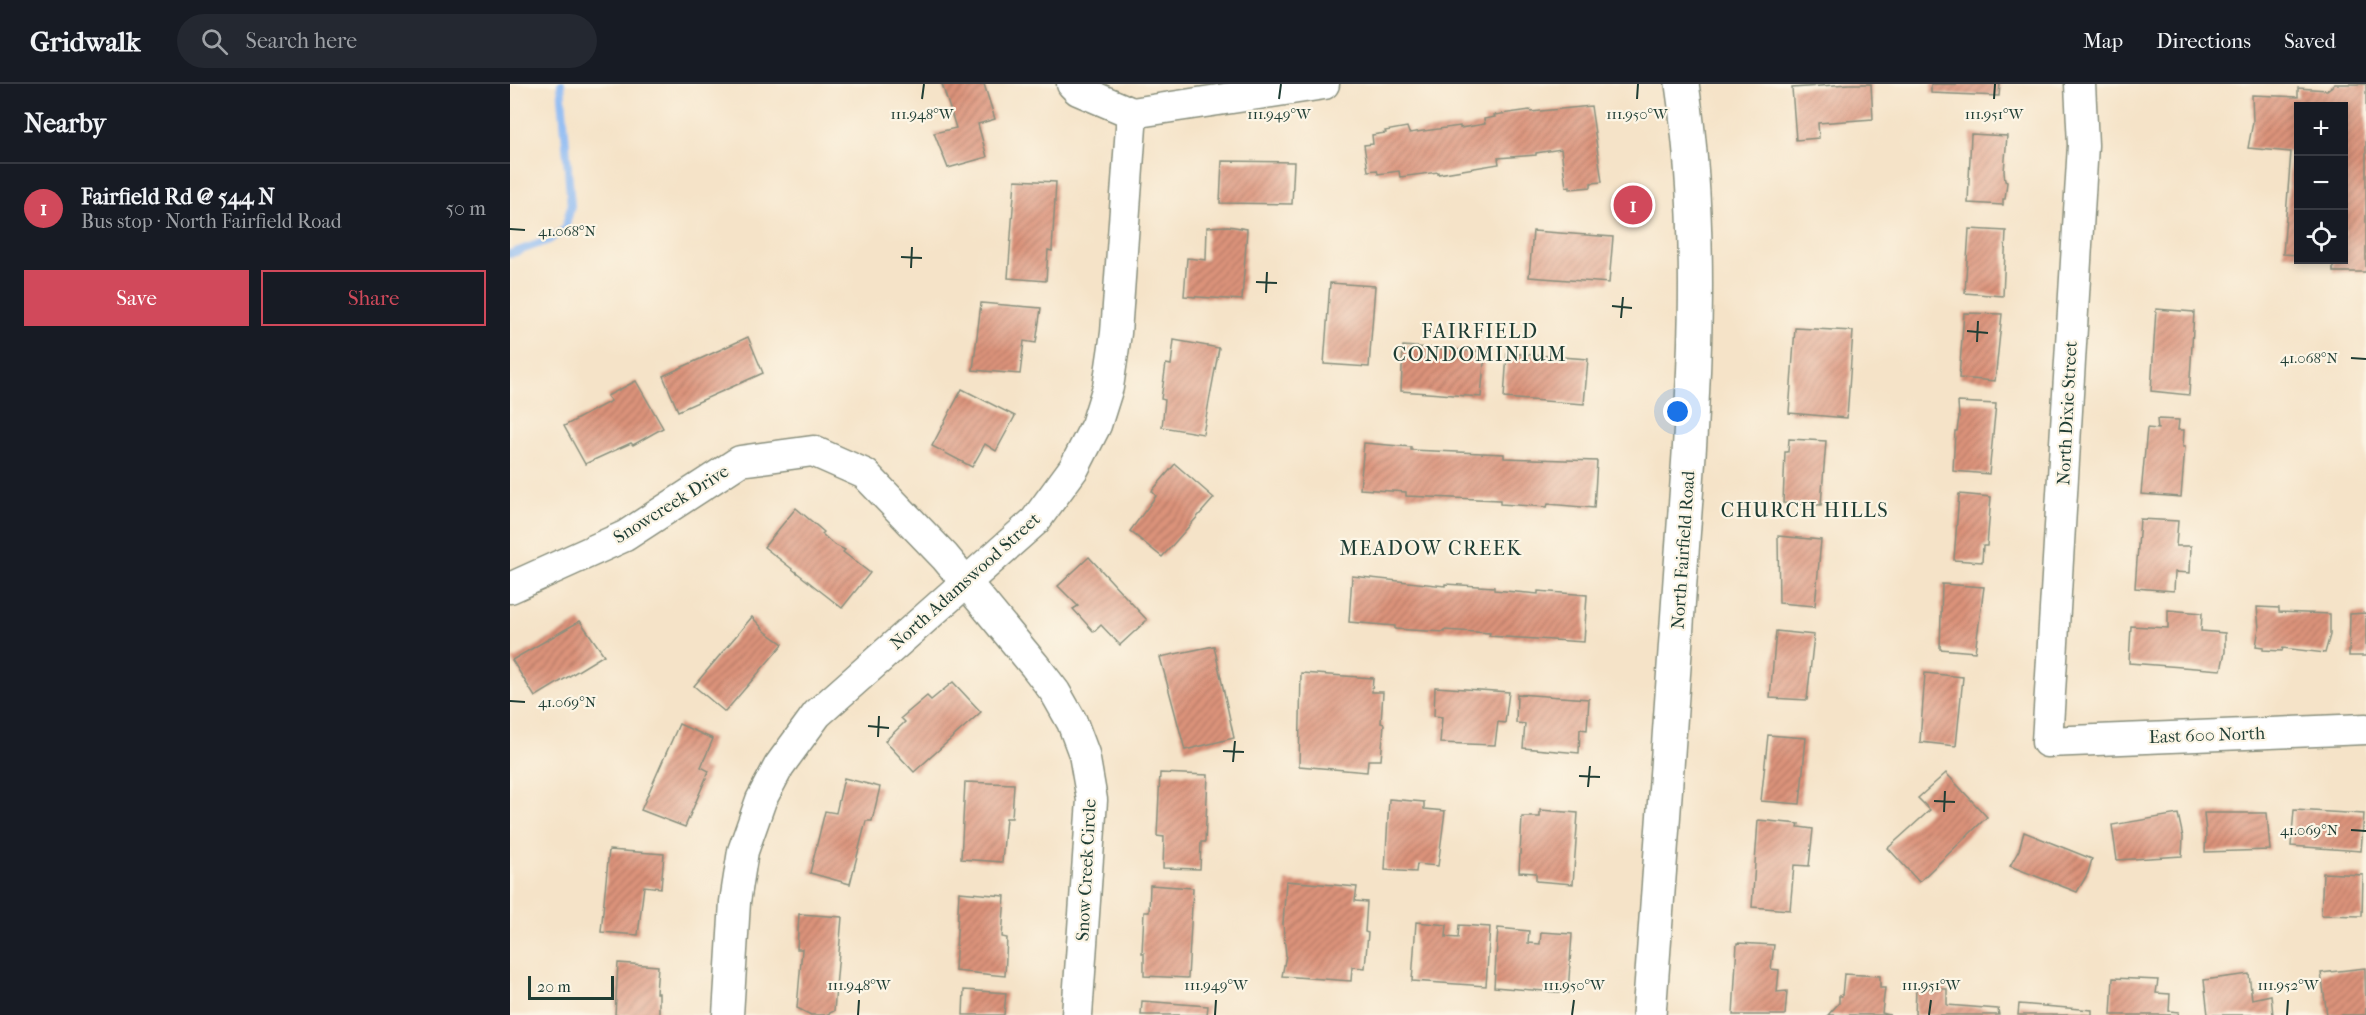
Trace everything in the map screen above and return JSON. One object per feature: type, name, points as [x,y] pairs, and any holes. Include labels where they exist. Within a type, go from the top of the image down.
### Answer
[{"type":"main road","name":"North Fairfield Road","points":[[1649,1015],[1690,443],[1695,341],[1697,254],[1695,192],[1682,84]]},
{"type":"street","points":[[1072,84],[1078,90],[1132,113],[1324,84]]},
{"type":"street","name":"North Dixie Street","points":[[2047,742],[2083,145],[2080,84]]},
{"type":"street","name":"North Adamswood Street","points":[[728,1015],[735,902],[740,865],[755,815],[773,775],[817,714],[1035,521],[1065,483],[1096,424],[1108,387],[1116,333],[1132,113]]},
{"type":"street","name":"Snowcreek Drive","points":[[510,588],[625,536],[740,461],[813,451],[865,474],[945,557],[966,583]]},
{"type":"street","name":"Snow Creek Circle","points":[[966,583],[1055,692],[1072,722],[1084,754],[1090,785],[1091,818],[1077,1015]]},
{"type":"street","name":"East 600 North","points":[[2047,742],[2366,729]]},
{"type":"building","points":[[942,84],[984,84],[995,119],[978,124],[987,157],[948,168],[934,133],[956,128]]},
{"type":"building","points":[[1871,84],[1873,119],[1818,123],[1819,138],[1796,140],[1792,88]]},
{"type":"building","points":[[1931,84],[2000,84],[1999,96],[1931,93]]},
{"type":"building","points":[[2335,84],[2366,84],[2366,272],[2333,272],[2333,264],[2348,264],[2348,102],[2294,102],[2294,255],[2283,254],[2291,152],[2248,148],[2253,122],[2252,95],[2298,97],[2298,88],[2327,90]]},
{"type":"building","points":[[1591,106],[1602,182],[1591,183],[1591,187],[1570,189],[1570,186],[1566,187],[1561,149],[1536,153],[1536,155],[1498,158],[1499,164],[1438,174],[1438,172],[1400,177],[1399,171],[1378,174],[1377,170],[1368,171],[1364,145],[1373,144],[1372,135],[1386,133],[1385,131],[1407,127],[1409,133],[1460,126],[1460,128],[1485,124],[1484,119],[1495,117],[1494,115]]},
{"type":"building","points":[[1971,134],[2007,136],[2004,171],[2007,182],[2003,205],[1968,203]]},
{"type":"building","points":[[1222,161],[1294,162],[1292,204],[1220,203]]},
{"type":"building","points":[[1015,180],[1056,182],[1052,251],[1048,250],[1046,281],[1008,278]]},
{"type":"building","points":[[1228,226],[1247,229],[1242,300],[1184,296],[1187,258],[1206,260],[1207,227]]},
{"type":"building","points":[[1969,229],[2006,231],[2003,296],[1965,293]]},
{"type":"building","points":[[1533,231],[1613,237],[1609,283],[1529,277]]},
{"type":"building","points":[[1330,283],[1375,286],[1369,367],[1324,364]]},
{"type":"building","points":[[981,303],[1041,308],[1036,343],[1024,341],[1020,374],[973,370]]},
{"type":"building","points":[[2156,309],[2194,312],[2189,395],[2151,391]]},
{"type":"building","points":[[1964,313],[2002,314],[1995,381],[1959,378]]},
{"type":"building","points":[[1795,328],[1853,331],[1847,418],[1789,413]]},
{"type":"building","points":[[748,337],[763,373],[678,411],[663,376]]},
{"type":"building","points":[[1174,340],[1219,348],[1203,434],[1162,427],[1165,400],[1161,399],[1166,364],[1171,365]]},
{"type":"building","points":[[1403,346],[1485,352],[1481,397],[1401,391]]},
{"type":"building","points":[[1507,353],[1588,359],[1584,404],[1504,398]]},
{"type":"building","points":[[636,381],[663,428],[633,445],[631,443],[585,464],[564,426],[611,401],[607,396]]},
{"type":"building","points":[[962,389],[1015,416],[996,451],[985,444],[972,467],[932,446]]},
{"type":"building","points":[[1958,402],[1996,404],[1989,474],[1953,471],[1955,431],[1957,431],[1959,417]]},
{"type":"building","points":[[2157,419],[2179,420],[2178,430],[2184,430],[2181,497],[2141,494],[2147,428],[2158,429]]},
{"type":"building","points":[[1789,439],[1826,441],[1821,505],[1783,503],[1785,452],[1788,452]]},
{"type":"building","points":[[1364,443],[1411,447],[1411,450],[1504,454],[1504,458],[1597,461],[1594,508],[1548,504],[1547,507],[1500,504],[1500,500],[1406,496],[1406,492],[1360,489]]},
{"type":"building","points":[[1175,464],[1214,498],[1162,557],[1130,531],[1156,496],[1152,491]]},
{"type":"building","points":[[1959,494],[1991,497],[1987,546],[1983,546],[1982,562],[1954,560]]},
{"type":"building","points":[[796,508],[824,532],[822,534],[833,544],[845,550],[843,552],[870,573],[842,608],[764,547]]},
{"type":"building","points":[[2140,519],[2178,521],[2176,546],[2191,546],[2190,573],[2175,572],[2174,591],[2135,588]]},
{"type":"building","points":[[1778,536],[1821,540],[1815,606],[1779,603]]},
{"type":"building","points":[[1089,557],[1147,620],[1120,645],[1101,625],[1094,632],[1073,609],[1078,606],[1058,586]]},
{"type":"building","points":[[1352,576],[1445,586],[1445,584],[1494,587],[1494,590],[1538,594],[1538,591],[1587,595],[1584,642],[1489,636],[1490,633],[1395,629],[1395,626],[1349,622]]},
{"type":"building","points":[[1942,584],[1984,587],[1975,652],[1940,649]]},
{"type":"building","points":[[2257,607],[2279,608],[2279,612],[2330,614],[2330,635],[2325,653],[2283,648],[2282,651],[2263,650],[2263,647],[2256,646],[2259,628]]},
{"type":"building","points":[[2168,610],[2202,613],[2201,631],[2225,633],[2225,652],[2221,670],[2129,663],[2131,626],[2168,628]]},
{"type":"building","points":[[2366,613],[2366,656],[2349,656],[2350,614]]},
{"type":"building","points":[[752,617],[766,632],[783,644],[725,712],[694,686]]},
{"type":"building","points":[[580,621],[604,655],[535,697],[512,660]]},
{"type":"building","points":[[1776,631],[1814,635],[1807,700],[1770,698]]},
{"type":"building","points":[[1214,646],[1234,738],[1185,750],[1160,657]]},
{"type":"building","points":[[1301,673],[1373,678],[1372,692],[1383,692],[1381,723],[1384,724],[1381,760],[1368,760],[1367,772],[1299,766]]},
{"type":"building","points":[[1925,673],[1963,677],[1956,746],[1920,742]]},
{"type":"building","points":[[953,682],[981,712],[914,772],[885,741],[905,722],[901,718],[927,696],[931,700]]},
{"type":"building","points":[[1435,687],[1509,692],[1505,723],[1498,722],[1495,745],[1440,743],[1442,717],[1434,716]]},
{"type":"building","points":[[1517,694],[1589,699],[1587,730],[1580,729],[1579,753],[1523,748],[1525,724],[1516,723]]},
{"type":"building","points":[[679,724],[713,739],[701,767],[709,771],[685,827],[641,810]]},
{"type":"building","points":[[1768,735],[1806,738],[1800,804],[1761,801]]},
{"type":"building","points":[[1160,773],[1208,775],[1205,842],[1201,842],[1200,869],[1163,868],[1164,837],[1157,836]]},
{"type":"building","points":[[1946,773],[1987,817],[1919,882],[1888,848],[1930,810],[1918,798]]},
{"type":"building","points":[[844,778],[880,787],[872,821],[866,821],[850,884],[810,873],[825,811],[836,813]]},
{"type":"building","points":[[965,782],[1014,784],[1012,818],[1006,818],[1002,862],[961,859]]},
{"type":"building","points":[[1389,799],[1424,802],[1424,809],[1445,811],[1438,866],[1417,864],[1416,872],[1385,870]]},
{"type":"building","points":[[1540,810],[1578,813],[1573,884],[1536,881],[1536,873],[1519,872],[1522,817],[1540,817]]},
{"type":"building","points":[[2294,810],[2364,814],[2361,851],[2291,846]]},
{"type":"building","points":[[2204,813],[2267,813],[2270,850],[2205,852]]},
{"type":"building","points":[[2178,814],[2183,837],[2182,856],[2117,860],[2112,825]]},
{"type":"building","points":[[1758,820],[1799,824],[1798,827],[1813,829],[1809,866],[1794,865],[1790,910],[1752,907]]},
{"type":"building","points":[[2024,832],[2092,859],[2088,873],[2077,892],[2010,866],[2019,850]]},
{"type":"building","points":[[609,850],[664,854],[661,888],[644,886],[638,935],[601,932]]},
{"type":"building","points":[[2323,873],[2363,875],[2362,916],[2321,915]]},
{"type":"building","points":[[1286,881],[1357,887],[1355,901],[1367,902],[1365,932],[1368,933],[1365,968],[1352,967],[1351,981],[1282,976],[1286,955],[1283,924]]},
{"type":"building","points":[[1150,885],[1193,888],[1188,978],[1144,976],[1144,953],[1142,953],[1144,912],[1149,912]]},
{"type":"building","points":[[959,892],[1005,896],[1002,937],[1007,938],[1005,976],[955,971]]},
{"type":"building","points":[[799,914],[842,917],[834,1011],[826,1015],[811,1015],[797,1008],[802,949],[797,949]]},
{"type":"building","points":[[1416,922],[1447,925],[1446,937],[1458,938],[1459,925],[1490,927],[1486,986],[1412,981]]},
{"type":"building","points":[[1498,928],[1529,931],[1528,943],[1540,944],[1541,932],[1572,934],[1568,993],[1494,987]]},
{"type":"building","points":[[1737,943],[1774,945],[1771,969],[1779,970],[1777,992],[1787,991],[1785,1015],[1733,1015]]},
{"type":"building","points":[[618,963],[658,966],[656,993],[659,993],[659,1015],[615,1015]]},
{"type":"building","points":[[2365,968],[2366,1015],[2327,1015],[2321,973]]},
{"type":"building","points":[[1844,974],[1880,976],[1880,988],[1885,988],[1882,1013],[1890,1015],[1828,1015],[1839,1003],[1839,996],[1842,996]]},
{"type":"building","points":[[2249,974],[2252,999],[2271,995],[2273,1015],[2208,1015],[2204,980]]},
{"type":"building","points":[[2113,978],[2158,980],[2156,993],[2170,994],[2169,1011],[2179,1012],[2178,1015],[2111,1015]]},
{"type":"building","points":[[1916,988],[1947,989],[1947,1005],[1998,1009],[1999,1015],[1915,1015]]},
{"type":"building","points":[[964,990],[1006,993],[1004,1015],[963,1015]]},
{"type":"building","points":[[1142,1001],[1208,1006],[1207,1015],[1141,1015]]},
{"type":"building","points":[[2019,1004],[2092,1010],[2092,1015],[2018,1015]]},
{"type":"waterway","points":[[510,254],[549,240],[565,229],[571,206],[561,84]]},
{"type":"place","name":"Fairfield Rd @ 544 N","points":[[1633,205]]},
{"type":"district","name":"FAIRFIELD CONDOMINIUM","points":[[1480,342]]},
{"type":"district","name":"CHURCH HILLS","points":[[1805,510]]},
{"type":"district","name":"MEADOW CREEK","points":[[1431,548]]}]
